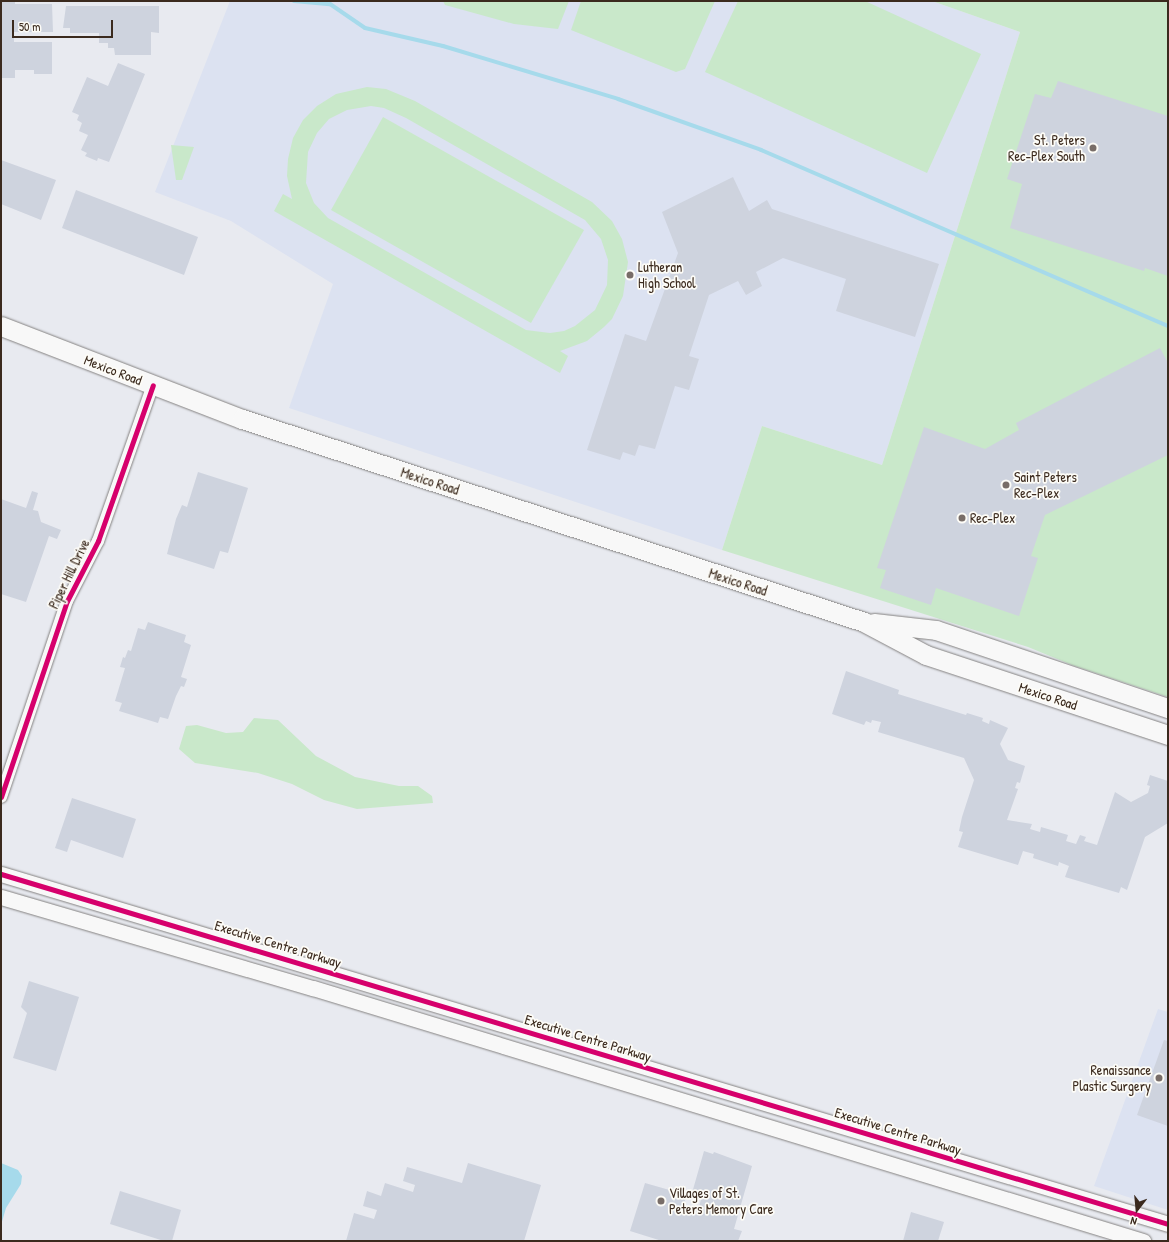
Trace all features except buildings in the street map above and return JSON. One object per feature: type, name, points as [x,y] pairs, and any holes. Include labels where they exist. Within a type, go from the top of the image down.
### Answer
[{"type":"main road","name":"Mexico Road","points":[[1,326],[153,385],[308,441],[864,622],[926,655],[1168,735]]},
{"type":"main road","name":"Mexico Road","points":[[864,622],[936,630],[1168,708]]},
{"type":"street","name":"Piper Hill Drive","points":[[1,797],[67,601],[98,541],[153,385]]},
{"type":"street","name":"Executive Centre Parkway","points":[[1,874],[1168,1224]]},
{"type":"street","points":[[1,897],[312,988],[1143,1241]]},
{"type":"shaded area","name":"Lutheran High School","points":[[230,1],[932,1],[1020,32],[882,465],[762,426],[722,550],[289,408],[333,284],[231,221],[155,192]]},
{"type":"shaded area","points":[[1158,1009],[1168,1012],[1168,1210],[1094,1186]]},
{"type":"green space","points":[[443,1],[569,1],[558,29],[514,24],[445,5]]},
{"type":"green space","points":[[581,1],[715,1],[685,69],[676,72],[571,30]]},
{"type":"green space","points":[[738,1],[865,1],[981,54],[927,173],[705,72]]},
{"type":"green space","points":[[932,1],[1168,1],[1168,697],[1072,665],[1028,647],[722,550],[762,426],[882,465],[1020,32]]},
{"type":"green space","points":[[367,87],[386,89],[415,101],[592,202],[612,221],[622,239],[628,262],[623,296],[612,319],[604,327],[587,341],[560,351],[568,356],[560,373],[274,211],[283,194],[292,199],[287,176],[288,159],[293,138],[303,120],[317,106],[336,94]],"holes":[[[371,106],[384,108],[406,118],[585,220],[601,239],[608,260],[607,285],[595,310],[575,326],[564,331],[550,333],[526,330],[328,218],[314,203],[306,183],[308,152],[317,133],[329,119],[347,110]]]},
{"type":"green space","points":[[383,117],[584,230],[531,323],[331,210]]},
{"type":"green space","points":[[171,145],[194,147],[182,180],[176,180]]},
{"type":"green space","points":[[254,718],[278,720],[316,756],[355,777],[399,786],[418,786],[432,796],[433,803],[357,809],[324,800],[292,784],[258,773],[195,763],[179,749],[186,726],[197,725],[226,733],[243,732]]},
{"type":"water","points":[[1,1163],[18,1170],[22,1176],[21,1184],[6,1208],[1,1225]]},
{"type":"waterway","points":[[294,1],[330,4],[365,28],[443,46],[618,99],[761,150],[1168,326]]},
{"type":"cycle path","points":[[1,797],[67,601],[98,541],[153,385]]},
{"type":"cycle path","points":[[1,874],[1168,1224]]},
{"type":"place","name":"St. Peters Rec-Plex South","points":[[1093,148]]},
{"type":"place","name":"Lutheran High School","points":[[630,275]]},
{"type":"place","name":"Saint Peters Rec-Plex","points":[[1006,485]]},
{"type":"place","name":"Rec-Plex","points":[[962,518]]},
{"type":"place","name":"Renaissance Plastic Surgery","points":[[1159,1078]]},
{"type":"place","name":"Villages of St. Peters Memory Care","points":[[661,1201]]}]
